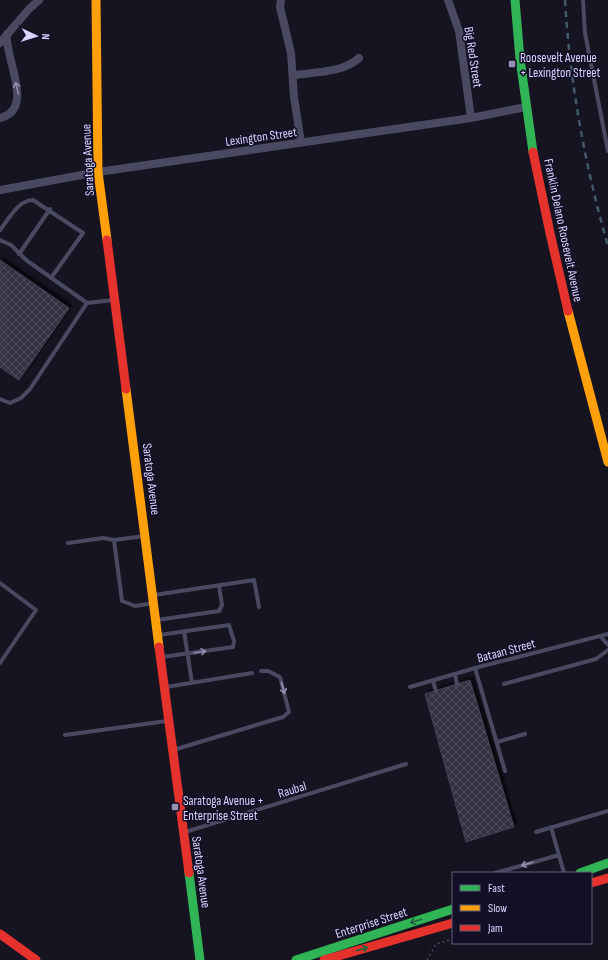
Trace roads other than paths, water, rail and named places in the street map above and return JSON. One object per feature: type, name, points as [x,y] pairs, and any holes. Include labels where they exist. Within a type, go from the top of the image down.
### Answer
[{"type":"street","points":[[0,43],[39,0]]},
{"type":"street","name":"Saratoga Avenue","points":[[96,0],[98,172],[116,300],[200,960]]},
{"type":"street","points":[[281,0],[280,7],[291,53],[294,75],[294,97],[300,142]]},
{"type":"street","name":"Big Red Street","points":[[448,0],[459,30],[471,118]]},
{"type":"street","name":"Franklin Delano Roosevelt Avenue","points":[[515,0],[526,107],[548,224],[572,326],[608,462]]},
{"type":"street","points":[[0,118],[13,110],[18,98],[6,46],[7,34]]},
{"type":"street","points":[[294,75],[341,68],[352,65],[359,58]]},
{"type":"street","name":"Lexington Street","points":[[0,190],[98,172],[471,118],[526,107]]},
{"type":"street","points":[[583,872],[608,863]]},
{"type":"street","points":[[592,883],[608,878]]},
{"type":"street","name":"Enterprise Street","points":[[296,960],[452,909]]},
{"type":"street","name":"Enterprise Street","points":[[324,960],[452,923]]},
{"type":"street","points":[[0,934],[36,960]]},
{"type":"lane","points":[[583,0],[585,34],[608,151]]},
{"type":"lane","points":[[0,230],[16,209],[26,200],[33,200],[83,233],[52,278]]},
{"type":"lane","points":[[19,254],[50,210]]},
{"type":"lane","points":[[0,240],[11,245],[19,254],[86,303],[116,300]]},
{"type":"lane","points":[[0,399],[10,403],[21,398],[30,388],[86,303]]},
{"type":"lane","points":[[68,543],[103,538],[114,540],[146,536]]},
{"type":"lane","points":[[114,540],[122,601],[134,606],[154,599],[254,580],[259,608]]},
{"type":"lane","points":[[0,583],[36,610],[0,662]]},
{"type":"lane","points":[[157,620],[219,612],[222,605],[219,586]]},
{"type":"lane","points":[[158,635],[229,625],[234,641],[233,647],[161,658]]},
{"type":"lane","points":[[184,631],[192,683]]},
{"type":"lane","name":"Bataan Street","points":[[410,687],[475,668],[608,634]]},
{"type":"lane","points":[[600,636],[608,645]]},
{"type":"lane","points":[[504,684],[596,658],[608,650]]},
{"type":"lane","points":[[475,668],[505,771]]},
{"type":"lane","points":[[173,750],[283,717],[289,712],[280,677],[268,670],[261,671]]},
{"type":"lane","points":[[166,688],[252,673]]},
{"type":"lane","points":[[455,674],[458,684]]},
{"type":"lane","points":[[433,681],[436,691]]},
{"type":"lane","points":[[65,735],[170,720]]},
{"type":"lane","points":[[497,742],[525,734]]},
{"type":"lane","name":"Raubal","points":[[183,833],[406,764]]},
{"type":"lane","points":[[536,832],[608,810]]},
{"type":"lane","points":[[551,827],[564,872]]},
{"type":"lane","points":[[498,872],[559,854]]},
{"type":"railway","points":[[565,0],[567,31],[580,124],[592,186],[608,246]]},
{"type":"place","name":"Roosevelt Avenue + Lexington Street","points":[[512,64]]},
{"type":"place","name":"Saratoga Avenue + Enterprise Street","points":[[175,807]]}]
